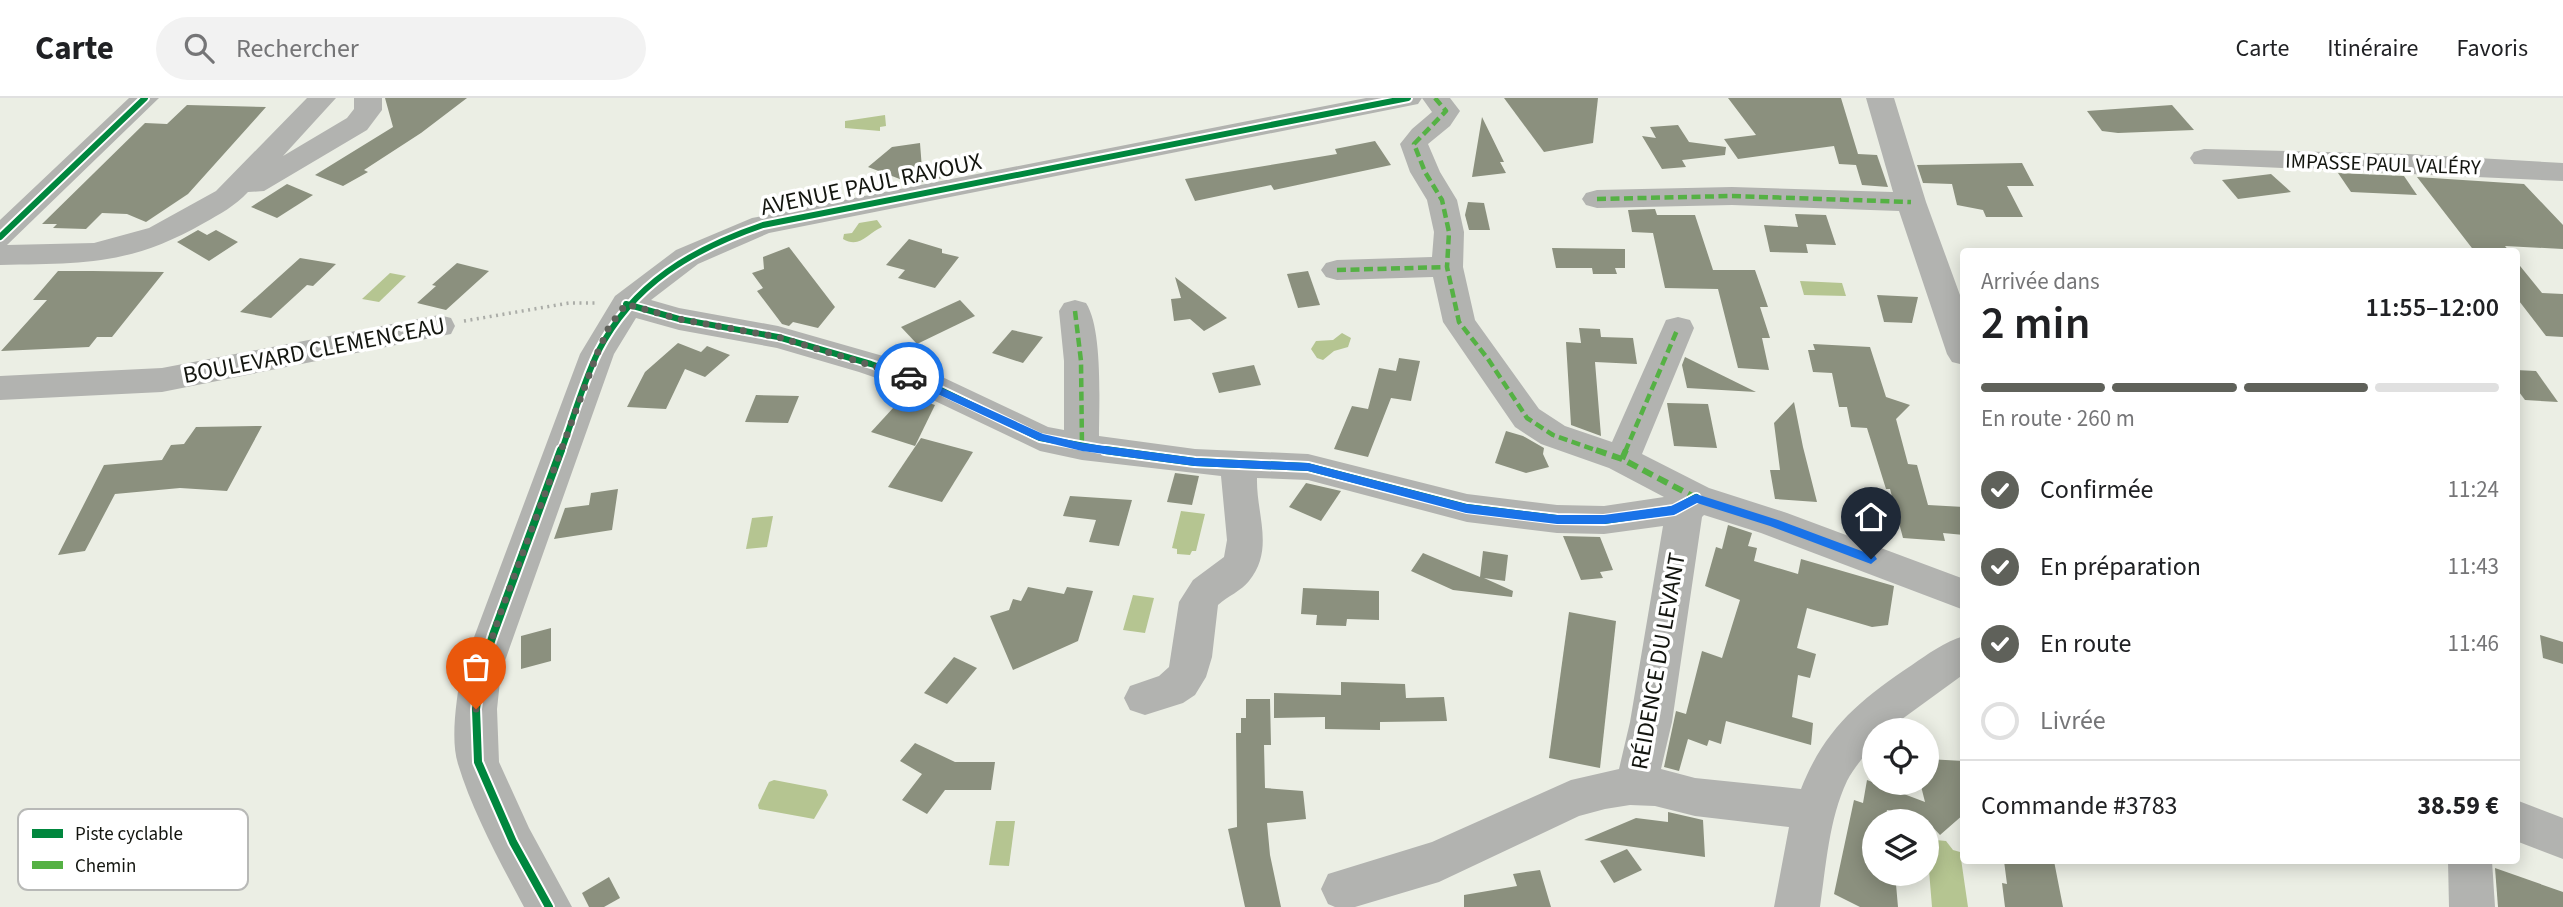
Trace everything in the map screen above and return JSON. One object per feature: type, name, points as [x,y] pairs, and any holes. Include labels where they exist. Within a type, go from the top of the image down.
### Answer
[{"type":"street","points":[[0,237],[145,98]]},
{"type":"street","points":[[228,197],[322,98]]},
{"type":"street","points":[[0,255],[94,253],[125,247],[160,235],[270,177],[357,124],[368,110],[368,98]]},
{"type":"street","name":"AVENUE PAUL RAVOUX","points":[[549,907],[513,842],[478,762],[478,689],[505,600],[597,354],[609,327],[626,304],[668,268],[726,237],[762,225],[1356,103],[1408,98]]},
{"type":"street","points":[[1435,98],[1446,111],[1443,118],[1419,135],[1415,144],[1425,172],[1442,200],[1450,232],[1447,267],[1459,322],[1488,359],[1527,418],[1553,435],[1622,459],[1696,498],[1774,523],[1960,593]]},
{"type":"street","points":[[1880,98],[1911,202],[1960,336]]},
{"type":"street","name":"IMPASSE PAUL VALÉRY","points":[[2204,158],[2408,163],[2563,172]]},
{"type":"street","points":[[1597,199],[1732,196],[1911,202]]},
{"type":"street","points":[[1337,270],[1447,267]]},
{"type":"street","points":[[626,304],[679,319],[778,337],[871,364],[926,383],[1040,438],[1082,447],[1195,462],[1308,467],[1466,508],[1557,519],[1604,520],[1674,510],[1696,498]]},
{"type":"street","points":[[1075,312],[1081,361],[1082,447]]},
{"type":"street","name":"BOULEVARD CLEMENCEAU","points":[[0,388],[162,380],[439,326]]},
{"type":"street","points":[[1622,459],[1678,328]]},
{"type":"street","points":[[1145,698],[1167,692],[1182,683],[1189,673],[1199,602],[1203,593],[1230,578],[1241,564],[1245,532],[1238,489],[1240,465]]},
{"type":"street","name":"RÉIDENCE DU LEVANT","points":[[1636,786],[1661,663],[1681,530],[1685,514],[1696,498]]},
{"type":"street","points":[[1797,907],[1814,810],[1843,748],[1871,719],[1960,655]]},
{"type":"street","points":[[1344,889],[1439,861],[1571,799],[1605,790],[1636,786],[1655,787],[1695,797],[1814,810]]},
{"type":"street","points":[[2520,822],[2563,839]]},
{"type":"street","points":[[2470,864],[2472,907]]},
{"type":"shaded area","points":[[885,115],[886,126],[880,127],[880,131],[845,128],[845,121]]},
{"type":"shaded area","points":[[877,220],[882,227],[864,239],[849,242],[843,239],[844,234],[852,233],[859,223]]},
{"type":"shaded area","points":[[390,273],[406,276],[379,302],[362,299]]},
{"type":"shaded area","points":[[1800,281],[1842,283],[1846,296],[1804,295]]},
{"type":"shaded area","points":[[1342,333],[1351,338],[1348,347],[1334,351],[1323,360],[1317,358],[1311,349],[1316,341],[1333,340]]},
{"type":"shaded area","points":[[1181,511],[1205,514],[1196,551],[1192,551],[1190,555],[1177,554],[1177,549],[1172,548]]},
{"type":"shaded area","points":[[773,516],[767,547],[746,549],[752,518]]},
{"type":"shaded area","points":[[1133,595],[1154,598],[1145,633],[1123,630]]},
{"type":"shaded area","points":[[774,780],[826,790],[828,795],[814,819],[759,809],[758,805],[769,782]]},
{"type":"shaded area","points":[[996,821],[1015,821],[1009,866],[989,865]]},
{"type":"shaded area","points":[[1939,840],[1946,841],[1953,850],[1960,852],[1968,907],[1932,907],[1930,886],[1939,886]]},
{"type":"building","points":[[385,98],[467,98],[421,133],[364,170],[368,172],[343,186],[315,175],[393,127]]},
{"type":"building","points":[[1504,98],[1598,98],[1593,143],[1544,152]]},
{"type":"building","points":[[1728,98],[1841,98],[1858,154],[1877,155],[1888,187],[1862,185],[1856,165],[1839,164],[1834,146],[1738,159],[1724,139],[1756,135]]},
{"type":"building","points":[[187,105],[266,107],[188,194],[146,222],[127,214],[102,213],[86,229],[53,228],[57,224],[42,224],[145,123],[167,124]]},
{"type":"building","points":[[2172,105],[2194,130],[2118,133],[2102,131],[2087,111]]},
{"type":"building","points":[[1482,117],[1504,162],[1500,162],[1506,173],[1472,177]]},
{"type":"building","points":[[1678,125],[1689,142],[1726,147],[1725,155],[1682,160],[1686,167],[1662,169],[1642,136],[1656,138],[1650,127]]},
{"type":"building","points":[[1375,141],[1391,165],[1274,190],[1271,185],[1195,201],[1185,179],[1337,154],[1335,149]]},
{"type":"building","points":[[920,143],[922,169],[943,161],[947,177],[913,184],[868,167],[892,147]]},
{"type":"building","points":[[2022,163],[2034,186],[2007,186],[2023,217],[1986,217],[1983,210],[1957,205],[1952,184],[1923,183],[1917,165]]},
{"type":"building","points":[[2338,173],[2404,176],[2417,195],[2351,192]]},
{"type":"building","points":[[2271,174],[2291,192],[2238,199],[2222,180]]},
{"type":"building","points":[[2417,177],[2524,184],[2563,225],[2563,249],[2505,246],[2507,248],[2472,248]]},
{"type":"building","points":[[287,184],[313,195],[277,218],[251,207]]},
{"type":"building","points":[[1468,202],[1484,203],[1490,230],[1469,230],[1465,215]]},
{"type":"building","points":[[1655,209],[1657,215],[1695,215],[1713,270],[1755,270],[1768,307],[1760,307],[1770,338],[1762,338],[1769,370],[1738,368],[1718,289],[1665,288],[1653,233],[1632,232],[1628,210]]},
{"type":"building","points":[[1795,214],[1826,215],[1836,245],[1806,244],[1808,253],[1770,252],[1764,225],[1798,227]]},
{"type":"building","points":[[198,230],[207,235],[216,230],[238,242],[209,261],[177,242]]},
{"type":"building","points":[[909,239],[959,257],[935,288],[898,278],[905,270],[886,265]]},
{"type":"building","points":[[789,247],[835,307],[818,328],[793,322],[789,326],[782,324],[757,291],[763,288],[752,273],[764,269],[763,257]]},
{"type":"building","points":[[1552,248],[1625,249],[1625,268],[1615,268],[1617,274],[1593,274],[1592,268],[1556,268]]},
{"type":"building","points":[[300,258],[336,264],[313,286],[307,285],[271,318],[240,312]]},
{"type":"building","points":[[457,263],[489,271],[446,310],[417,303],[436,286],[432,285]]},
{"type":"building","points":[[2520,266],[2542,293],[2563,294],[2563,337],[2546,336],[2520,302]]},
{"type":"building","points":[[58,271],[164,272],[112,337],[97,337],[89,347],[1,351],[47,300],[33,300]]},
{"type":"building","points":[[1308,271],[1320,305],[1298,308],[1287,274]]},
{"type":"building","points":[[1175,277],[1227,318],[1204,331],[1190,319],[1174,321],[1171,299],[1181,298]]},
{"type":"building","points":[[1877,295],[1918,297],[1912,323],[1884,322]]},
{"type":"building","points":[[960,300],[975,316],[917,344],[901,327]]},
{"type":"building","points":[[1579,328],[1600,329],[1601,337],[1633,338],[1637,364],[1595,362],[1601,436],[1571,425],[1566,342],[1581,343]]},
{"type":"building","points":[[1012,330],[1043,337],[1023,363],[992,353]]},
{"type":"building","points":[[678,343],[701,352],[707,346],[730,355],[705,377],[685,369],[666,409],[627,407],[645,372]]},
{"type":"building","points":[[1813,344],[1870,347],[1886,397],[1910,405],[1896,419],[1908,464],[1917,465],[1928,505],[1960,507],[1960,535],[1943,533],[1945,541],[1903,538],[1890,489],[1886,489],[1867,428],[1851,427],[1847,407],[1839,407],[1832,373],[1813,372],[1808,350],[1815,350]]},
{"type":"building","points":[[1685,357],[1756,392],[1687,388],[1682,365]]},
{"type":"building","points":[[1399,358],[1420,361],[1411,401],[1391,398],[1368,457],[1334,449],[1352,406],[1368,409],[1379,368],[1396,371]]},
{"type":"building","points":[[1254,365],[1261,385],[1219,393],[1212,373]]},
{"type":"building","points":[[2520,370],[2536,371],[2558,402],[2525,400],[2520,393]]},
{"type":"building","points":[[756,395],[799,396],[788,423],[745,422]]},
{"type":"building","points":[[905,395],[935,405],[915,446],[871,432]]},
{"type":"building","points":[[1794,402],[1817,502],[1775,499],[1770,470],[1780,470],[1774,423]]},
{"type":"building","points":[[1667,403],[1708,404],[1717,448],[1674,446]]},
{"type":"building","points":[[262,426],[227,491],[180,488],[115,494],[85,551],[58,555],[104,465],[162,460],[171,445],[184,444],[196,427]]},
{"type":"building","points":[[1506,431],[1523,436],[1544,448],[1543,454],[1549,467],[1526,473],[1495,463]]},
{"type":"building","points":[[921,438],[973,452],[942,502],[888,487]]},
{"type":"building","points":[[1175,473],[1199,476],[1192,505],[1167,502]]},
{"type":"building","points":[[1306,483],[1341,491],[1321,521],[1289,507]]},
{"type":"building","points":[[618,489],[612,530],[554,539],[565,508],[589,505],[591,493]]},
{"type":"building","points":[[1070,496],[1132,500],[1119,546],[1089,542],[1096,520],[1063,516]]},
{"type":"building","points":[[1728,525],[1752,533],[1748,546],[1757,548],[1754,561],[1798,574],[1801,559],[1894,586],[1888,625],[1872,627],[1807,608],[1797,648],[1816,654],[1810,678],[1798,675],[1792,717],[1813,723],[1811,745],[1726,721],[1721,744],[1709,740],[1707,746],[1688,739],[1679,771],[1664,767],[1676,711],[1686,714],[1702,651],[1722,658],[1740,600],[1705,586],[1716,547],[1722,549]]},
{"type":"building","points":[[1563,536],[1600,537],[1613,570],[1600,572],[1603,578],[1581,580]]},
{"type":"building","points":[[1483,551],[1508,555],[1505,581],[1484,578],[1513,591],[1512,597],[1453,590],[1411,571],[1423,553],[1480,577]]},
{"type":"building","points":[[1028,587],[1064,594],[1067,587],[1093,591],[1078,641],[1013,670],[990,616],[1009,610],[1013,599],[1021,601]]},
{"type":"building","points":[[1303,588],[1379,591],[1379,620],[1347,619],[1346,626],[1316,625],[1317,615],[1301,614]]},
{"type":"building","points":[[1569,612],[1616,621],[1600,768],[1549,758]]},
{"type":"building","points":[[551,628],[551,661],[521,669],[521,636]]},
{"type":"building","points":[[2540,635],[2563,642],[2563,664],[2543,658]]},
{"type":"building","points":[[954,657],[977,668],[947,704],[924,693]]},
{"type":"building","points":[[1341,682],[1405,684],[1406,698],[1444,697],[1447,721],[1380,722],[1380,730],[1325,729],[1325,717],[1274,718],[1274,693],[1341,695]]},
{"type":"building","points":[[1246,699],[1270,699],[1271,745],[1264,745],[1265,788],[1303,791],[1306,819],[1267,823],[1270,855],[1281,907],[1245,907],[1228,829],[1237,827],[1236,733],[1241,733],[1241,718],[1246,718]]},
{"type":"building","points":[[915,743],[955,762],[995,762],[991,790],[945,790],[927,814],[902,800],[922,774],[900,761]]},
{"type":"building","points":[[1939,760],[1960,761],[1960,818],[1940,835],[1939,809],[1862,809],[1862,886],[1896,886],[1898,907],[1860,907],[1834,894],[1854,800],[1863,803],[1864,795],[1907,795],[1925,802],[1923,795],[1939,795]]},
{"type":"building","points":[[1668,812],[1703,820],[1705,857],[1584,840],[1636,818],[1668,822]]},
{"type":"building","points":[[1627,849],[1642,870],[1614,883],[1600,861]]},
{"type":"building","points":[[2004,864],[2055,864],[2063,907],[2005,907],[2002,883],[2007,884]]},
{"type":"building","points":[[2495,868],[2563,892],[2563,907],[2498,907]]},
{"type":"building","points":[[1540,870],[1551,907],[1464,907],[1464,895],[1517,886],[1513,874]]},
{"type":"building","points":[[609,877],[620,898],[604,907],[589,907],[582,893]]},
{"type":"marked path","points":[[1435,98],[1446,111],[1414,144],[1425,172],[1442,200],[1449,232],[1447,267],[1459,322],[1488,359],[1527,418],[1553,435],[1622,459],[1696,498]]},
{"type":"marked path","points":[[1597,199],[1732,196],[1911,202]]},
{"type":"marked path","points":[[1337,270],[1447,267]]},
{"type":"marked path","points":[[1075,311],[1081,361],[1082,447]]},
{"type":"marked path","points":[[1622,459],[1678,328]]},
{"type":"cycle path","points":[[0,237],[145,98]]},
{"type":"cycle path","points":[[549,907],[513,842],[478,762],[476,709],[481,672],[597,354],[611,329],[645,288],[687,257],[736,234],[763,225],[1408,98]]},
{"type":"cycle path","points":[[626,304],[679,319],[778,337],[871,364],[926,383],[1040,438],[1082,447],[1195,462],[1308,467],[1467,508],[1557,519],[1604,520],[1674,510],[1696,498]]},
{"type":"way so far","points":[[476,709],[481,672],[530,532],[597,354],[609,327],[626,304],[679,319],[778,337],[909,377]]},
{"type":"route","points":[[909,377],[1040,438],[1082,447],[1195,462],[1308,467],[1466,508],[1557,519],[1604,520],[1674,510],[1696,498],[1871,559]]}]
